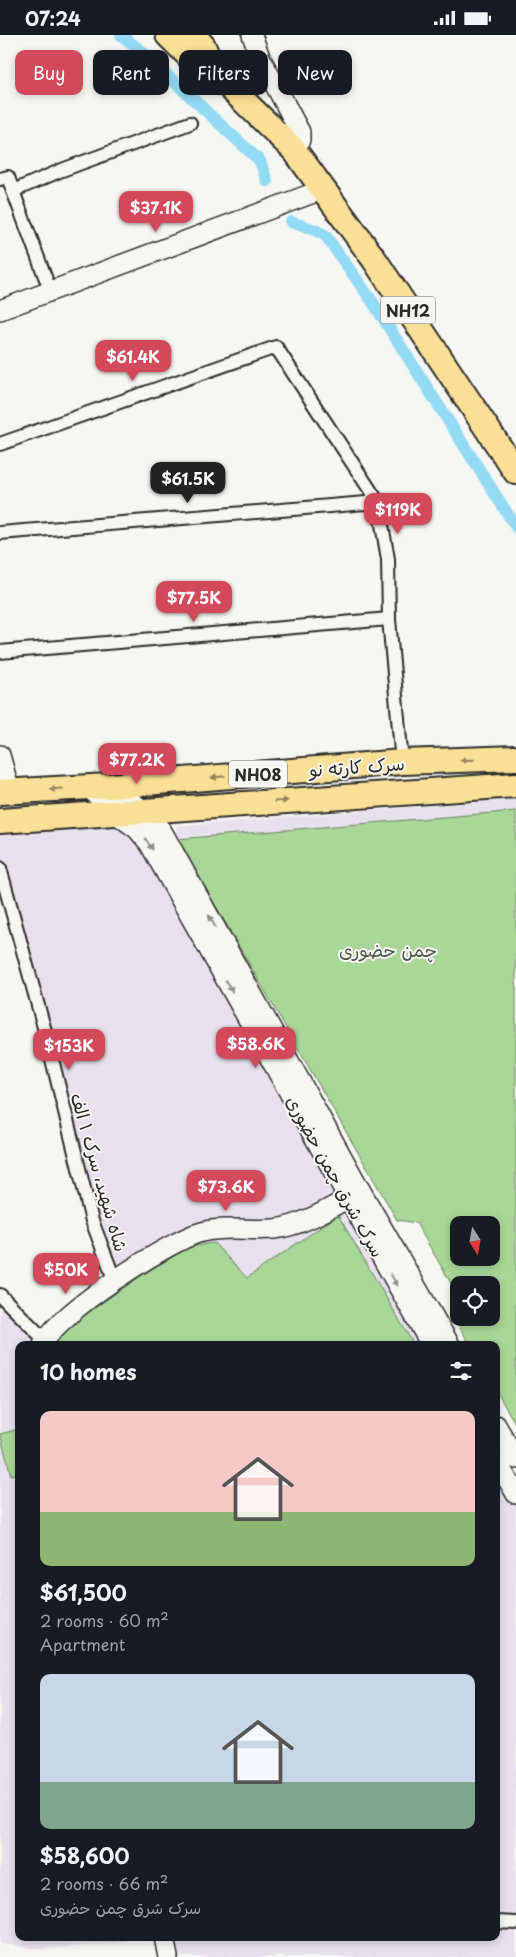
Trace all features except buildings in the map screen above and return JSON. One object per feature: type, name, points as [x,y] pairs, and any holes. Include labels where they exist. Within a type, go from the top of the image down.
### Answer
[{"type":"highway","name":"NH12","points":[[168,35],[183,50]]},
{"type":"highway","name":"NH12","points":[[193,35],[205,50]]},
{"type":"highway","name":"NH12","points":[[238,95],[295,151],[324,189],[378,264],[516,472]]},
{"type":"highway","name":"سرک کارته نو","points":[[5,792],[99,787],[402,762],[516,758]]},
{"type":"highway","name":"سرک کارته نو","points":[[0,821],[516,785]]},
{"type":"main road","points":[[252,35],[260,57],[300,132],[300,141],[295,151]]},
{"type":"main road","points":[[0,310],[324,189]]},
{"type":"main road","points":[[0,755],[5,792]]},
{"type":"main road","points":[[99,787],[145,811]]},
{"type":"main road","name":"سرک شرق چمن حضوری","points":[[99,787],[115,813],[137,829],[149,843],[354,1194],[447,1341]]},
{"type":"main road","name":"سرک شرق چمن حضوری","points":[[145,811],[161,829],[354,1194],[429,1341]]},
{"type":"main road","points":[[45,1341],[66,1317],[144,1261],[186,1237],[220,1229],[276,1229],[308,1219],[354,1194]]},
{"type":"main road","points":[[500,1432],[516,1459]]},
{"type":"main road","points":[[500,1467],[516,1495]]},
{"type":"main road","points":[[165,1941],[168,1957]]},
{"type":"street","points":[[13,191],[62,170],[190,123]]},
{"type":"street","points":[[0,179],[8,177],[50,290]]},
{"type":"street","points":[[0,444],[276,347],[378,502],[388,559],[389,619],[402,762]]},
{"type":"street","points":[[0,533],[378,502]]},
{"type":"street","points":[[0,652],[389,619]]},
{"type":"street","name":"شاه شهید، سرک ۱ الف","points":[[0,868],[45,1031],[92,1221],[115,1281]]},
{"type":"street","points":[[0,1295],[43,1341]]},
{"type":"street","points":[[500,1921],[516,1923]]},
{"type":"shaded area","points":[[516,799],[516,811],[177,839],[176,826]]},
{"type":"shaded area","points":[[145,811],[448,1341],[15,1341],[15,1941],[128,1941],[41,1949],[0,1944],[0,1295],[45,1339],[115,1281],[0,868],[0,821]]},
{"type":"shaded area","points":[[500,1432],[516,1459],[516,1957],[168,1957],[165,1941],[500,1941]]},
{"type":"green space","name":"چمن حضوری","points":[[516,811],[516,1425],[500,1398],[500,1341],[468,1341],[459,1326],[500,1326],[500,1276],[450,1276],[450,1282],[416,1223],[397,1220],[177,839]]},
{"type":"green space","points":[[338,1215],[412,1341],[57,1341],[74,1322],[161,1262],[189,1247],[214,1243],[247,1278]]},
{"type":"green space","points":[[15,1430],[15,1474],[11,1475],[0,1434]]},
{"type":"waterway","points":[[121,35],[139,49],[260,161],[267,181]]},
{"type":"waterway","points":[[291,222],[325,235],[372,301],[516,527]]}]
